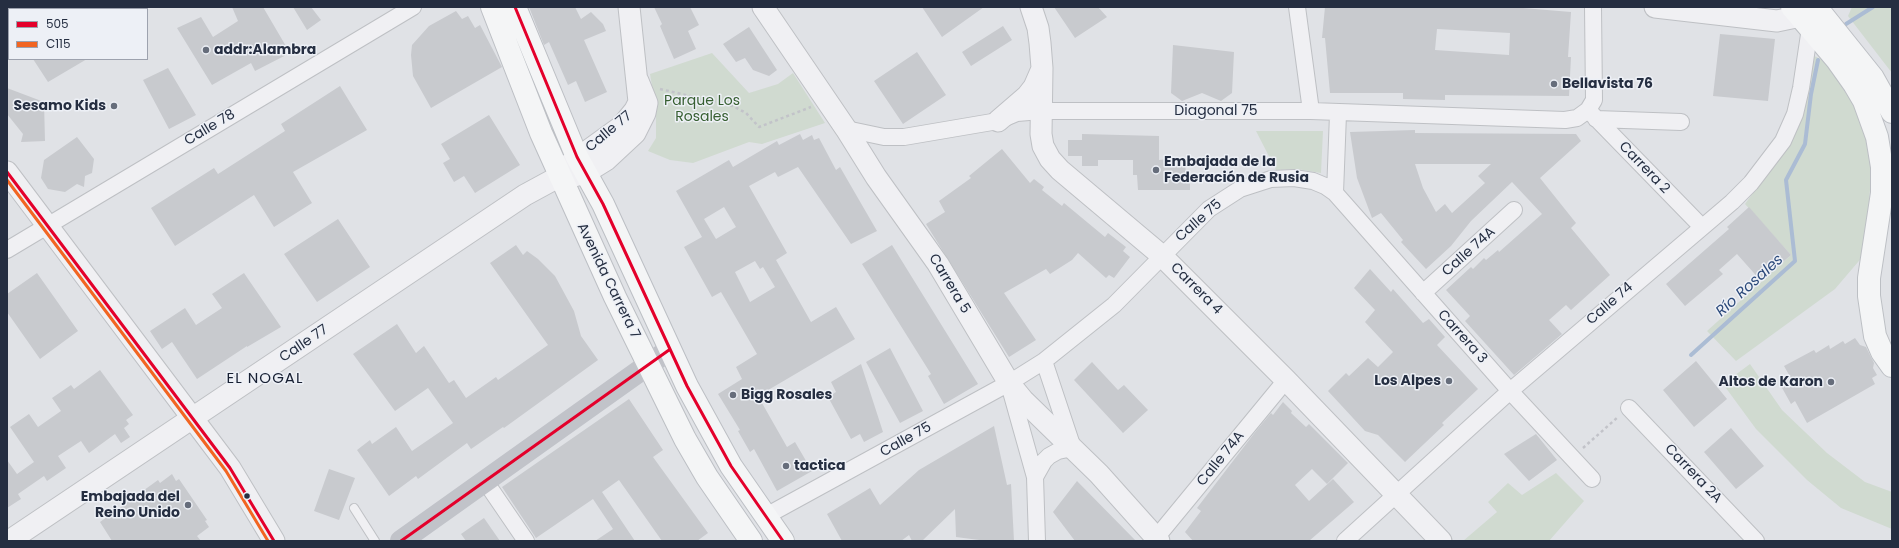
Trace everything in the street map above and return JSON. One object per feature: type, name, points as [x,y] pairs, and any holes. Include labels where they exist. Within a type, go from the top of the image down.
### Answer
[{"type":"main road","name":"Avenida Carrera 7","points":[[492,7],[541,133],[587,237],[649,365],[685,439],[707,477],[751,541]]},
{"type":"main road","name":"Avenida Carrera 7","points":[[515,7],[581,165],[603,204],[669,350],[703,417],[728,460],[783,541]]},
{"type":"main road","points":[[1809,12],[1873,78],[1892,112]]},
{"type":"main road","points":[[1809,12],[1837,60],[1864,101],[1877,137],[1882,167],[1882,193],[1869,278],[1869,296],[1875,336],[1882,352],[1892,366]]},
{"type":"main road","points":[[401,541],[669,350]]},
{"type":"street","name":"Calle 78","points":[[7,250],[414,7]]},
{"type":"street","name":"Calle 77","points":[[9,541],[525,195],[560,176],[570,176],[581,165],[606,160],[625,144],[641,124],[647,103],[646,84],[629,7]]},
{"type":"street","name":"Carrera 5","points":[[763,7],[846,129],[876,177],[938,264],[1009,383],[1023,400],[1099,474],[1158,540]]},
{"type":"street","name":"Carrera 4","points":[[1031,7],[1038,28],[1042,68],[1041,140],[1050,159],[1060,170],[1161,255],[1286,380],[1441,541]]},
{"type":"street","points":[[1297,7],[1311,111]]},
{"type":"street","points":[[1592,115],[1594,100],[1593,7]]},
{"type":"street","points":[[1655,7],[1777,21],[1809,12]]},
{"type":"street","name":"Calle 74","points":[[1345,541],[1510,391],[1701,226],[1732,202],[1751,183],[1783,141],[1798,100],[1809,12]]},
{"type":"street","points":[[998,121],[1027,96],[1034,87],[1042,68]]},
{"type":"street","name":"Diagonal 75","points":[[846,129],[874,136],[904,137],[998,121],[1017,113],[1041,111],[1311,111],[1338,114],[1565,120],[1592,115],[1681,122]]},
{"type":"street","points":[[1335,193],[1338,114]]},
{"type":"street","name":"Carrera 2","points":[[1592,115],[1701,226]]},
{"type":"street","points":[[7,172],[230,468],[274,541]]},
{"type":"street","name":"Calle 75","points":[[766,516],[1009,383],[1044,361],[1114,305],[1161,255],[1209,209],[1240,189],[1271,179],[1294,178],[1314,181],[1335,193]]},
{"type":"street","name":"Carrera 3","points":[[1335,193],[1510,391],[1592,478]]},
{"type":"street","name":"Calle 74A","points":[[1423,293],[1514,210]]},
{"type":"street","points":[[1035,477],[1044,461],[1050,456],[1058,451],[1073,448],[1044,361]]},
{"type":"street","name":"Calle 74A","points":[[1158,540],[1286,380]]},
{"type":"street","points":[[1009,383],[1035,477],[1037,541]]},
{"type":"street","name":"Carrera 2A","points":[[1629,408],[1756,541]]},
{"type":"street","points":[[485,481],[526,541]]},
{"type":"lane","points":[[354,508],[375,541]]},
{"type":"path","points":[[646,84],[733,106],[746,113],[759,127],[814,106]]},
{"type":"path","points":[[1572,457],[1629,408]]},
{"type":"green space","points":[[1852,7],[1892,7],[1892,73],[1848,16]]},
{"type":"green space","name":"Parque Los Rosales","points":[[712,53],[749,93],[778,84],[793,73],[825,123],[762,144],[749,142],[693,163],[670,160],[648,151],[656,138],[656,109],[650,74]]},
{"type":"green space","points":[[1810,54],[1825,61],[1862,118],[1872,168],[1864,255],[1835,289],[1736,361],[1707,331],[1791,255],[1745,204],[1771,168]]},
{"type":"green space","points":[[1256,131],[1323,131],[1321,173],[1297,169],[1276,170]]},
{"type":"green space","points":[[1750,364],[1782,410],[1827,453],[1865,482],[1892,492],[1892,529],[1841,508],[1807,480],[1756,429],[1723,384]]},
{"type":"green space","points":[[1556,473],[1584,501],[1549,541],[1463,541],[1497,512],[1488,502],[1508,483],[1522,495]]},
{"type":"building","points":[[232,7],[263,7],[290,53],[255,71],[251,63],[212,85],[177,28],[201,17],[213,37],[238,21]]},
{"type":"building","points":[[293,7],[311,7],[321,20],[307,30]]},
{"type":"building","points":[[529,7],[575,7],[581,19],[591,12],[603,24],[606,31],[584,40],[607,92],[585,102],[576,81],[568,85],[549,42],[544,45]]},
{"type":"building","points":[[654,7],[690,7],[699,25],[688,31],[696,49],[674,59],[660,26],[662,24]]},
{"type":"building","points":[[922,7],[984,7],[942,37]]},
{"type":"building","points":[[1054,7],[1098,7],[1107,17],[1075,38]]},
{"type":"building","points":[[1325,7],[1511,7],[1571,12],[1568,57],[1571,57],[1569,96],[1445,95],[1445,100],[1403,99],[1403,93],[1330,93],[1325,38],[1322,38]],"holes":[[[1437,29],[1510,33],[1509,55],[1435,50]]]},
{"type":"building","points":[[456,11],[462,19],[468,16],[475,28],[480,25],[502,67],[431,108],[413,76],[411,55],[412,45],[429,26]]},
{"type":"building","points":[[1003,26],[1012,40],[971,66],[962,52]]},
{"type":"building","points":[[749,27],[777,70],[769,76],[753,70],[745,58],[736,62],[723,44]]},
{"type":"building","points":[[1720,34],[1775,39],[1768,101],[1713,96]]},
{"type":"building","points":[[1173,45],[1234,52],[1232,93],[1221,101],[1202,93],[1182,101],[1171,93]]},
{"type":"building","points":[[917,52],[946,95],[903,124],[874,81]]},
{"type":"building","points":[[34,60],[85,60],[48,82]]},
{"type":"building","points":[[168,68],[196,115],[169,129],[143,80]]},
{"type":"building","points":[[340,86],[367,130],[293,172],[312,203],[274,227],[254,195],[175,246],[151,208],[214,168],[218,174],[285,131],[281,124]]},
{"type":"building","points":[[7,88],[44,102],[45,141],[21,142],[23,134],[7,114]]},
{"type":"building","points":[[489,115],[520,165],[475,193],[464,176],[454,182],[443,163],[450,159],[441,144]]},
{"type":"building","points":[[1415,130],[1415,133],[1576,134],[1581,141],[1540,178],[1576,223],[1571,228],[1610,275],[1571,310],[1566,305],[1549,320],[1562,334],[1514,375],[1465,321],[1470,316],[1446,290],[1471,267],[1473,269],[1484,258],[1486,260],[1498,250],[1499,252],[1542,214],[1512,182],[1471,221],[1451,246],[1426,269],[1401,242],[1403,240],[1381,213],[1372,218],[1357,178],[1350,132]],"holes":[[[1415,164],[1491,164],[1478,176],[1485,183],[1452,213],[1445,204],[1436,212],[1423,188]]]},
{"type":"building","points":[[800,134],[803,140],[812,135],[814,140],[819,138],[836,170],[840,167],[877,231],[851,244],[798,167],[778,177],[775,172],[749,186],[787,253],[776,260],[811,322],[836,307],[855,339],[758,396],[787,447],[795,442],[812,471],[777,491],[754,449],[750,452],[738,431],[740,430],[718,394],[742,379],[736,367],[757,354],[721,292],[712,297],[684,247],[702,237],[676,191],[729,160],[733,167],[777,141],[779,145]],"holes":[[[724,207],[736,227],[716,239],[704,219]],[[755,261],[760,269],[763,267],[775,287],[750,302],[735,272]]]},
{"type":"building","points":[[1082,134],[1159,136],[1159,160],[1170,159],[1170,162],[1185,162],[1186,175],[1190,175],[1190,190],[1138,190],[1137,175],[1133,175],[1133,160],[1098,160],[1098,166],[1082,166],[1082,156],[1068,156],[1068,140],[1082,140]]},
{"type":"building","points":[[77,137],[94,159],[92,173],[85,176],[84,187],[77,184],[65,192],[48,189],[41,178],[44,160]]},
{"type":"building","points":[[1002,149],[1030,183],[1034,179],[1044,187],[1042,190],[1062,206],[1064,203],[1105,237],[1108,233],[1126,247],[1123,251],[1130,257],[1114,278],[1109,275],[1106,278],[1078,253],[1072,260],[1050,274],[1046,269],[1004,293],[1036,340],[1009,357],[926,224],[945,212],[939,201],[971,178],[969,176]]},
{"type":"building","points":[[1749,207],[1791,255],[1761,281],[1737,254],[1719,270],[1723,274],[1685,306],[1666,284],[1729,229],[1727,227]]},
{"type":"building","points":[[338,219],[370,267],[317,302],[284,254]]},
{"type":"building","points":[[516,245],[523,255],[527,251],[538,259],[555,276],[574,311],[581,336],[598,360],[504,428],[503,427],[471,449],[467,443],[418,479],[416,476],[389,496],[357,450],[370,440],[372,444],[396,427],[412,451],[453,423],[428,388],[395,411],[353,354],[397,324],[416,353],[424,346],[449,383],[454,380],[466,398],[496,377],[498,380],[548,345],[490,263]]},
{"type":"building","points":[[892,245],[978,384],[944,404],[928,376],[931,374],[862,264]]},
{"type":"building","points":[[1370,269],[1391,292],[1393,289],[1423,323],[1429,319],[1445,337],[1437,345],[1478,389],[1442,423],[1444,425],[1405,462],[1378,435],[1365,431],[1328,391],[1346,373],[1349,376],[1368,358],[1378,367],[1393,352],[1365,322],[1375,310],[1354,288]]},
{"type":"building","points":[[37,273],[78,331],[40,359],[7,312],[7,294]]},
{"type":"building","points":[[244,273],[281,327],[247,346],[197,379],[172,342],[162,349],[150,331],[185,308],[196,325],[222,308],[212,294]]},
{"type":"building","name":"Altos de Karon","points":[[1855,338],[1860,345],[1866,347],[1874,363],[1873,368],[1877,375],[1872,378],[1875,384],[1807,423],[1795,401],[1791,404],[1781,386],[1792,380],[1784,366],[1814,350],[1816,353],[1829,345],[1830,349],[1843,341],[1845,344]]},
{"type":"building","points":[[890,348],[923,411],[900,423],[866,362]]},
{"type":"building","points":[[1696,361],[1727,399],[1694,427],[1663,390]]},
{"type":"building","points":[[1092,362],[1118,390],[1124,385],[1148,410],[1123,433],[1074,380]]},
{"type":"building","points":[[861,364],[883,432],[864,442],[860,434],[851,439],[828,397],[836,392],[831,382]]},
{"type":"building","points":[[100,370],[133,415],[126,420],[129,424],[124,428],[130,437],[121,443],[115,434],[89,453],[81,441],[58,456],[66,468],[47,481],[44,476],[18,494],[21,499],[7,508],[7,460],[17,474],[34,462],[10,427],[29,414],[38,427],[61,411],[52,398],[71,385],[74,389]]},
{"type":"building","points":[[629,399],[663,450],[653,457],[708,533],[697,541],[662,541],[619,480],[602,492],[635,541],[595,541],[613,529],[593,499],[536,538],[502,487]]},
{"type":"building","points":[[1283,402],[1292,411],[1291,413],[1306,427],[1309,424],[1348,463],[1327,484],[1312,469],[1295,485],[1309,501],[1333,479],[1354,502],[1309,541],[1193,541],[1185,532],[1201,511],[1197,508],[1256,431],[1271,413],[1273,415]]},
{"type":"building","points":[[994,426],[1007,485],[1011,484],[1014,541],[987,541],[956,537],[955,509],[922,541],[912,541],[909,535],[901,541],[842,541],[827,514],[870,488],[880,505],[919,470]]},
{"type":"building","points":[[1731,428],[1764,466],[1736,489],[1704,452]]},
{"type":"building","points":[[1536,434],[1557,460],[1529,481],[1504,454]]},
{"type":"building","points":[[329,469],[355,478],[339,520],[314,511]]},
{"type":"building","points":[[172,474],[176,481],[179,479],[207,520],[205,521],[209,527],[197,536],[201,541],[112,541],[100,522],[158,480],[160,483]]},
{"type":"building","points":[[1077,481],[1136,541],[1075,541],[1053,512]]},
{"type":"building","points":[[484,518],[500,541],[466,541],[461,534]]},
{"type":"waterway","name":"Río Rosales","points":[[1846,24],[1873,7]]},
{"type":"waterway","name":"Río Rosales","points":[[1691,355],[1795,261],[1786,180],[1805,144],[1811,94],[1818,60]]},
{"type":"transit line","name":"505","points":[[515,7],[577,157],[603,204],[687,386],[731,466],[783,541]]},
{"type":"transit line","name":"505","points":[[7,172],[230,468],[274,541]]},
{"type":"transit line","name":"C115","points":[[7,180],[226,471],[268,541]]},
{"type":"transit line","name":"505","points":[[401,541],[669,350]]},
{"type":"place","name":"addr:Alambra","points":[[206,50]]},
{"type":"place","name":"Bellavista 76","points":[[1554,84]]},
{"type":"place","name":"Sesamo Kids","points":[[114,106]]},
{"type":"place","name":"Embajada de la Federación de Rusia","points":[[1156,170]]},
{"type":"place","name":"Los Alpes","points":[[1449,381]]},
{"type":"place","name":"Altos de Karon","points":[[1831,382]]},
{"type":"place","name":"Bigg Rosales","points":[[733,395]]},
{"type":"place","name":"tactica","points":[[786,466]]},
{"type":"place","name":"Embajada del Reino Unido","points":[[188,505]]},
{"type":"district","name":"EL NOGAL","points":[[265,379]]}]
